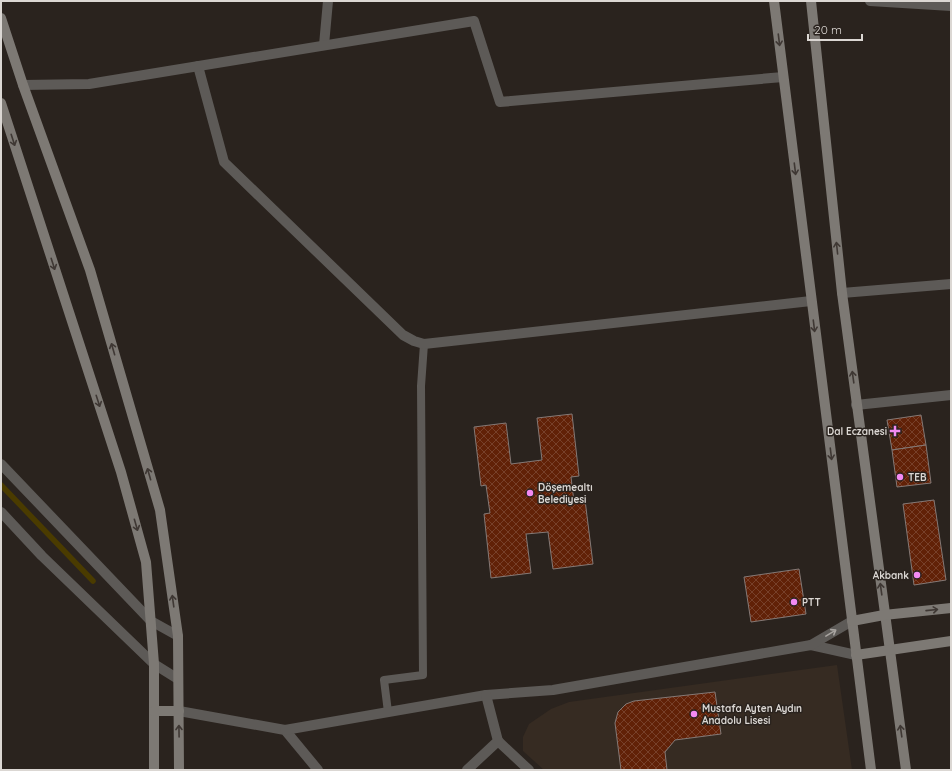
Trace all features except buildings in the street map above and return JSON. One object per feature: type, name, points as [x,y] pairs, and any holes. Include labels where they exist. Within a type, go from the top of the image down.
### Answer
[{"type":"street","points":[[324,45],[328,1]]},
{"type":"street","points":[[774,1],[871,770]]},
{"type":"street","points":[[811,1],[842,293],[906,770]]},
{"type":"street","points":[[870,1],[951,6]]},
{"type":"street","points":[[1,18],[23,85],[90,270],[160,510],[178,636],[179,770]]},
{"type":"street","points":[[23,85],[89,84],[474,21],[500,102],[783,77]]},
{"type":"street","points":[[198,66],[224,162],[404,335],[414,341],[424,344],[811,301]]},
{"type":"street","points":[[1,103],[121,472],[146,562],[154,664],[154,770]]},
{"type":"street","points":[[842,293],[951,284]]},
{"type":"street","points":[[856,405],[951,395]]},
{"type":"street","points":[[1,464],[151,621],[178,636]]},
{"type":"street","points":[[1,512],[42,556],[154,664],[178,678]]},
{"type":"street","points":[[154,711],[179,711],[285,730],[486,695],[553,690],[811,645],[852,621],[884,615],[951,608]]},
{"type":"street","points":[[811,645],[856,655],[951,641]]},
{"type":"street","points":[[486,695],[498,741],[529,770]]},
{"type":"street","points":[[285,730],[318,770]]},
{"type":"street","points":[[467,770],[498,741]]},
{"type":"lane","points":[[388,712],[384,680],[423,675],[421,386],[424,344]]},
{"type":"shaded area","name":"Mustafa Ayten Aydın Anadolu Lisesi","points":[[837,665],[852,770],[544,770],[523,751],[523,737],[529,724],[551,709],[569,702]]},
{"type":"waterway","points":[[1,485],[93,581]]},
{"type":"place","name":"Dal Eczanesi","points":[[895,431]]},
{"type":"place","name":"TEB","points":[[900,477]]},
{"type":"place","name":"Döşemealtı Belediyesi","points":[[530,493]]},
{"type":"place","name":"Akbank","points":[[917,575]]},
{"type":"place","name":"PTT","points":[[794,602]]},
{"type":"place","name":"Mustafa Ayten Aydın Anadolu Lisesi","points":[[694,714]]}]
